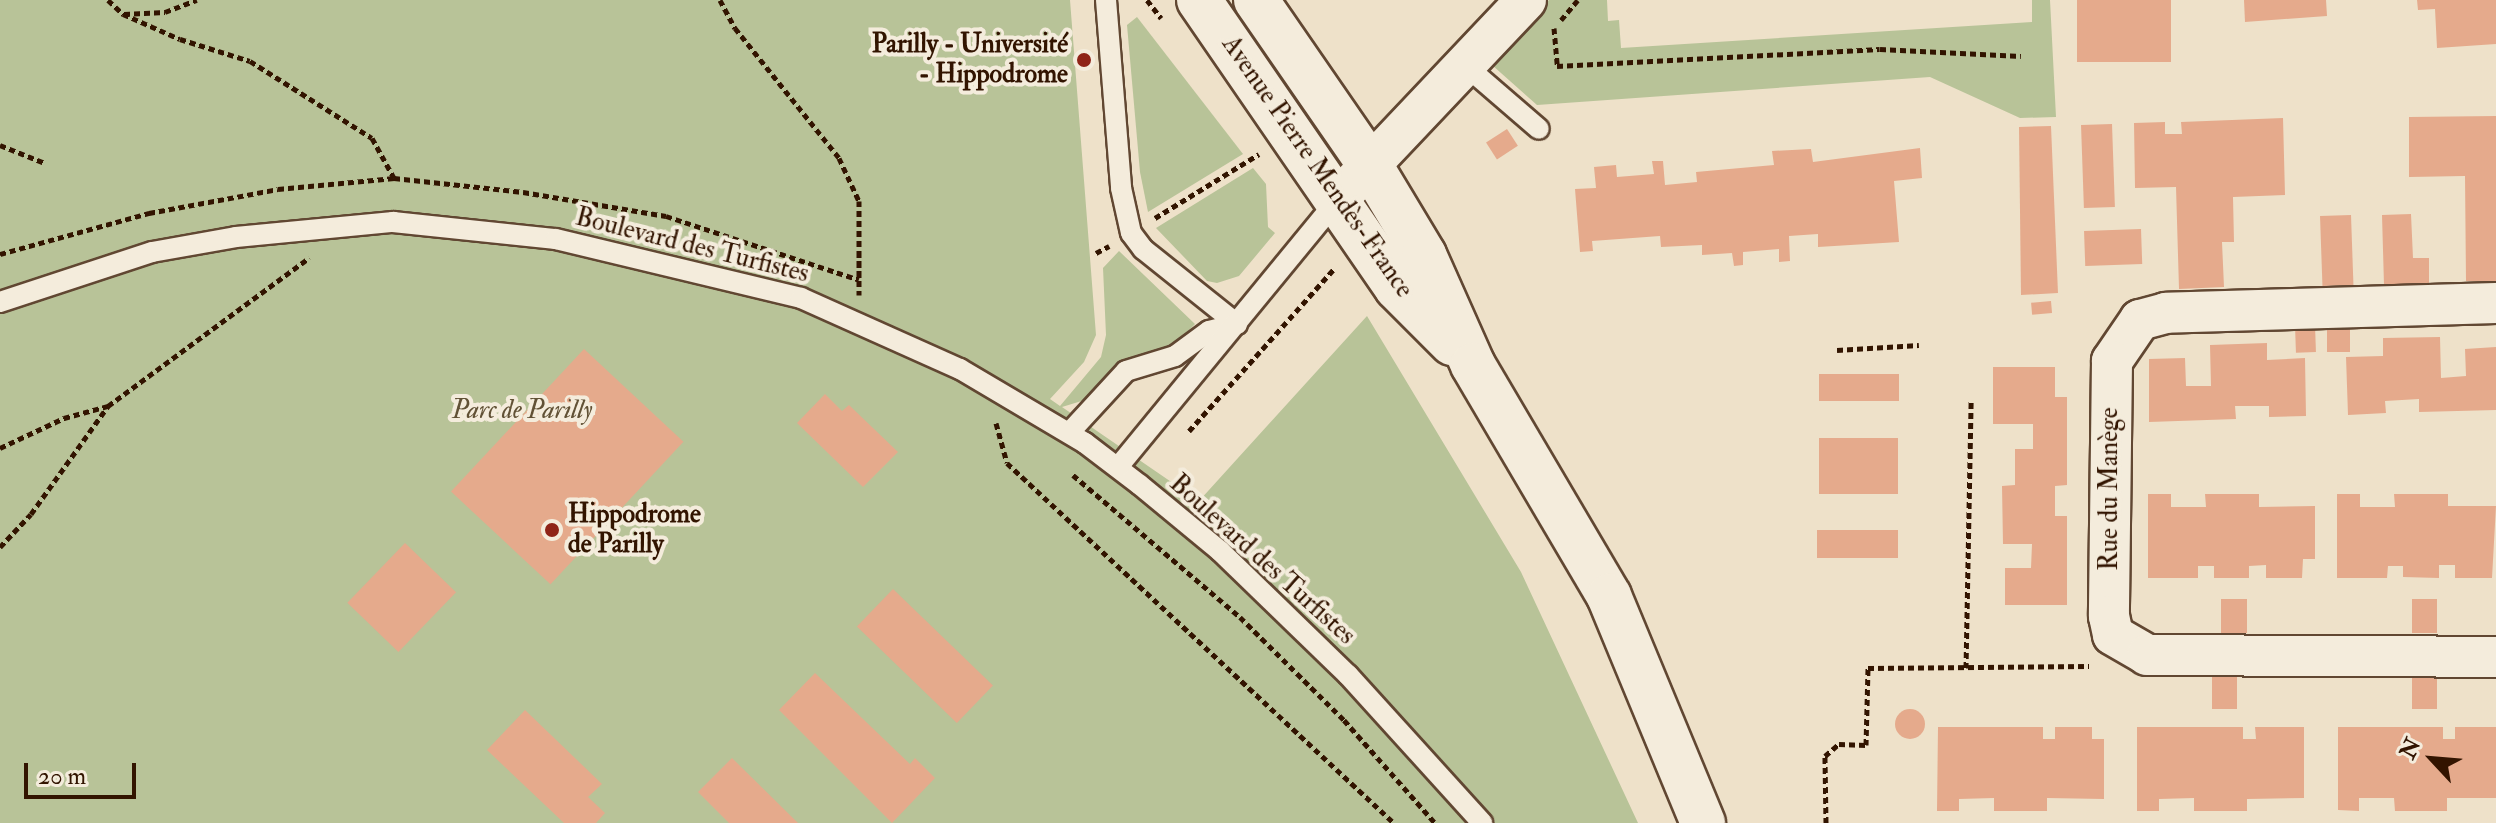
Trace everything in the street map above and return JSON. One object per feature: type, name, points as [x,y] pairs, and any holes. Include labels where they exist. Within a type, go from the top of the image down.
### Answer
[{"type":"main road","name":"Avenue Pierre Mendès-France","points":[[1256,0],[1370,165],[1424,255],[1473,365],[1609,596],[1703,823]]},
{"type":"main road","name":"Avenue Pierre Mendès-France","points":[[1183,13],[1337,200],[1397,288],[1473,365]]},
{"type":"street","points":[[1337,200],[1526,0]]},
{"type":"street","name":"Rue du Manège","points":[[2121,642],[2113,635],[2109,616],[2112,361],[2140,320],[2166,313],[2496,303]]},
{"type":"street","points":[[2121,642],[2147,655],[2496,657]]},
{"type":"lane","points":[[1106,0],[1121,188],[1131,233],[1164,267],[1237,324]]},
{"type":"lane","points":[[1466,66],[1539,129]]},
{"type":"lane","points":[[1118,467],[1337,200]]},
{"type":"lane","name":"Boulevard des Turfistes","points":[[0,302],[152,252],[311,228],[393,222],[556,239],[771,290],[861,324],[960,369],[1069,433],[1118,467],[1220,551],[1303,631],[1411,738],[1482,823]]},
{"type":"lane","points":[[1069,433],[1126,371],[1175,356],[1209,331],[1237,324]]},
{"type":"path","points":[[108,0],[123,14],[250,61],[372,138],[394,178]]},
{"type":"path","points":[[123,14],[165,12],[197,0]]},
{"type":"path","points":[[720,0],[735,28],[839,158],[859,201],[861,324]]},
{"type":"path","points":[[1147,0],[1183,13]]},
{"type":"path","points":[[1578,0],[1553,29],[1557,66],[1880,49],[2021,56]]},
{"type":"path","points":[[1254,139],[1271,161]]},
{"type":"path","points":[[0,145],[45,163]]},
{"type":"path","points":[[1096,253],[1264,152]]},
{"type":"path","name":"Boulevard des Turfistes","points":[[0,254],[163,211],[278,189],[394,178],[523,192],[666,216],[859,280]]},
{"type":"path","points":[[0,547],[31,514],[108,406],[309,261],[311,228]]},
{"type":"path","points":[[1181,440],[1335,270],[1306,237]]},
{"type":"path","points":[[1837,350],[1919,345]]},
{"type":"path","points":[[1966,668],[1971,401]]},
{"type":"path","points":[[0,448],[64,418],[108,406]]},
{"type":"path","points":[[1009,428],[995,418],[1007,463],[1394,823]]},
{"type":"path","points":[[1068,470],[1240,617],[1344,720],[1435,823]]},
{"type":"path","points":[[1826,823],[1825,756],[1839,744],[1866,745],[1868,668],[2104,666],[2121,642]]},
{"type":"green space","name":"Parc de Parilly","points":[[0,0],[1070,0],[1096,335],[1084,362],[1050,399],[1060,406],[1101,357],[1106,335],[1103,268],[1119,251],[1195,324],[1172,348],[1132,358],[1088,399],[1062,407],[1199,501],[1367,316],[1521,572],[1638,823],[0,823]]},
{"type":"green space","points":[[1549,0],[1607,0],[1608,21],[1619,20],[1621,48],[2032,22],[2032,0],[2050,0],[2056,117],[2020,118],[1930,77],[1537,105],[1492,65]]},
{"type":"green space","points":[[1137,17],[1243,154],[1148,212],[1140,172],[1127,25]]},
{"type":"green space","points":[[1253,168],[1266,184],[1268,227],[1275,233],[1239,276],[1217,283],[1207,281],[1156,228]]},
{"type":"building","points":[[2077,0],[2171,0],[2171,62],[2077,62]]},
{"type":"building","points":[[2244,0],[2326,0],[2327,16],[2245,22]]},
{"type":"building","points":[[2417,0],[2496,0],[2496,44],[2437,48],[2435,9],[2418,10]]},
{"type":"building","points":[[2496,116],[2496,281],[2466,281],[2465,176],[2409,177],[2409,117]]},
{"type":"building","points":[[2283,118],[2285,195],[2233,197],[2234,242],[2222,242],[2224,287],[2179,289],[2176,187],[2135,188],[2134,123],[2165,122],[2165,134],[2182,134],[2181,122]]},
{"type":"building","points":[[2112,124],[2115,207],[2084,208],[2081,125]]},
{"type":"building","points":[[2051,126],[2058,293],[2021,295],[2019,127]]},
{"type":"building","points":[[1507,129],[1518,146],[1497,159],[1486,143]]},
{"type":"building","points":[[1920,148],[1922,178],[1894,181],[1899,242],[1818,247],[1818,234],[1789,236],[1790,261],[1779,262],[1779,249],[1743,252],[1743,265],[1734,266],[1732,253],[1702,255],[1702,245],[1661,247],[1660,236],[1592,241],[1593,251],[1580,252],[1575,189],[1596,188],[1594,167],[1616,165],[1617,177],[1654,174],[1652,161],[1663,161],[1665,185],[1697,182],[1696,172],[1774,165],[1772,151],[1811,149],[1813,162]]},
{"type":"building","points":[[2411,214],[2413,258],[2429,258],[2429,283],[2384,285],[2382,215]]},
{"type":"building","points":[[2351,215],[2353,285],[2322,286],[2320,216]]},
{"type":"building","points":[[2141,229],[2142,264],[2085,266],[2084,231]]},
{"type":"building","points":[[2051,301],[2052,313],[2032,315],[2031,303]]},
{"type":"building","points":[[2315,325],[2316,352],[2296,353],[2295,326]]},
{"type":"building","points":[[2327,325],[2350,325],[2350,352],[2327,352]]},
{"type":"building","points":[[2440,337],[2441,378],[2466,376],[2465,349],[2496,347],[2496,410],[2419,412],[2419,399],[2385,401],[2386,413],[2348,415],[2346,357],[2383,356],[2383,338]]},
{"type":"building","points":[[2267,343],[2267,360],[2305,358],[2306,416],[2269,417],[2269,406],[2235,406],[2236,419],[2149,422],[2149,359],[2185,358],[2186,386],[2211,386],[2210,345]]},
{"type":"building","points":[[584,349],[683,442],[550,584],[451,492]]},
{"type":"building","points":[[1993,367],[2055,367],[2055,397],[2067,397],[2067,485],[2055,486],[2055,516],[2067,516],[2067,605],[2005,605],[2005,568],[2031,568],[2032,544],[2003,544],[2002,486],[2015,485],[2015,449],[2033,449],[2033,424],[1993,424]]},
{"type":"building","points":[[1819,374],[1899,374],[1899,401],[1819,401]]},
{"type":"building","points":[[825,394],[842,411],[849,405],[898,452],[863,487],[797,423]]},
{"type":"building","points":[[1819,438],[1898,438],[1898,494],[1819,494]]},
{"type":"building","points":[[2148,494],[2171,494],[2171,507],[2206,507],[2205,494],[2259,494],[2259,507],[2315,506],[2315,559],[2303,559],[2302,578],[2266,578],[2266,565],[2249,566],[2249,578],[2214,578],[2214,566],[2198,566],[2198,578],[2148,578]]},
{"type":"building","points":[[2337,494],[2360,494],[2360,507],[2395,507],[2394,494],[2448,494],[2448,506],[2496,506],[2492,578],[2455,578],[2455,565],[2439,565],[2439,578],[2403,577],[2403,566],[2388,566],[2387,578],[2337,578]]},
{"type":"building","points":[[1817,530],[1898,530],[1898,558],[1817,558]]},
{"type":"building","points":[[405,543],[456,592],[398,652],[347,603]]},
{"type":"building","points":[[893,589],[993,686],[957,723],[857,626]]},
{"type":"building","points":[[2221,599],[2247,599],[2247,633],[2221,633]]},
{"type":"building","points":[[2412,599],[2437,599],[2437,633],[2412,633]]},
{"type":"building","points":[[815,673],[910,764],[915,758],[935,778],[892,823],[779,710]]},
{"type":"building","points":[[2212,675],[2237,675],[2237,709],[2212,709]]},
{"type":"building","points":[[2412,675],[2437,675],[2437,709],[2412,709]]},
{"type":"building","points":[[1910,709],[1921,713],[1925,724],[1921,735],[1910,739],[1899,735],[1895,724],[1899,713]]},
{"type":"building","points":[[525,710],[602,784],[588,797],[605,813],[596,823],[564,823],[487,750]]},
{"type":"building","points":[[1938,727],[2043,727],[2043,739],[2055,739],[2055,727],[2092,727],[2092,739],[2104,739],[2104,799],[2047,798],[2047,811],[1994,811],[1994,798],[1959,799],[1959,811],[1937,811]]},
{"type":"building","points":[[2137,727],[2243,727],[2243,739],[2256,739],[2255,727],[2304,727],[2304,798],[2247,799],[2247,811],[2194,811],[2194,798],[2159,799],[2159,811],[2137,811]]},
{"type":"building","points":[[2338,727],[2443,727],[2443,739],[2455,739],[2455,727],[2496,727],[2496,798],[2447,798],[2447,811],[2395,811],[2394,798],[2359,798],[2359,811],[2338,810]]},
{"type":"building","points":[[732,758],[798,823],[729,823],[698,792]]},
{"type":"place","name":"Parilly - Université - Hippodrome","points":[[1084,60]]},
{"type":"place","name":"Hippodrome de Parilly","points":[[552,530]]}]
